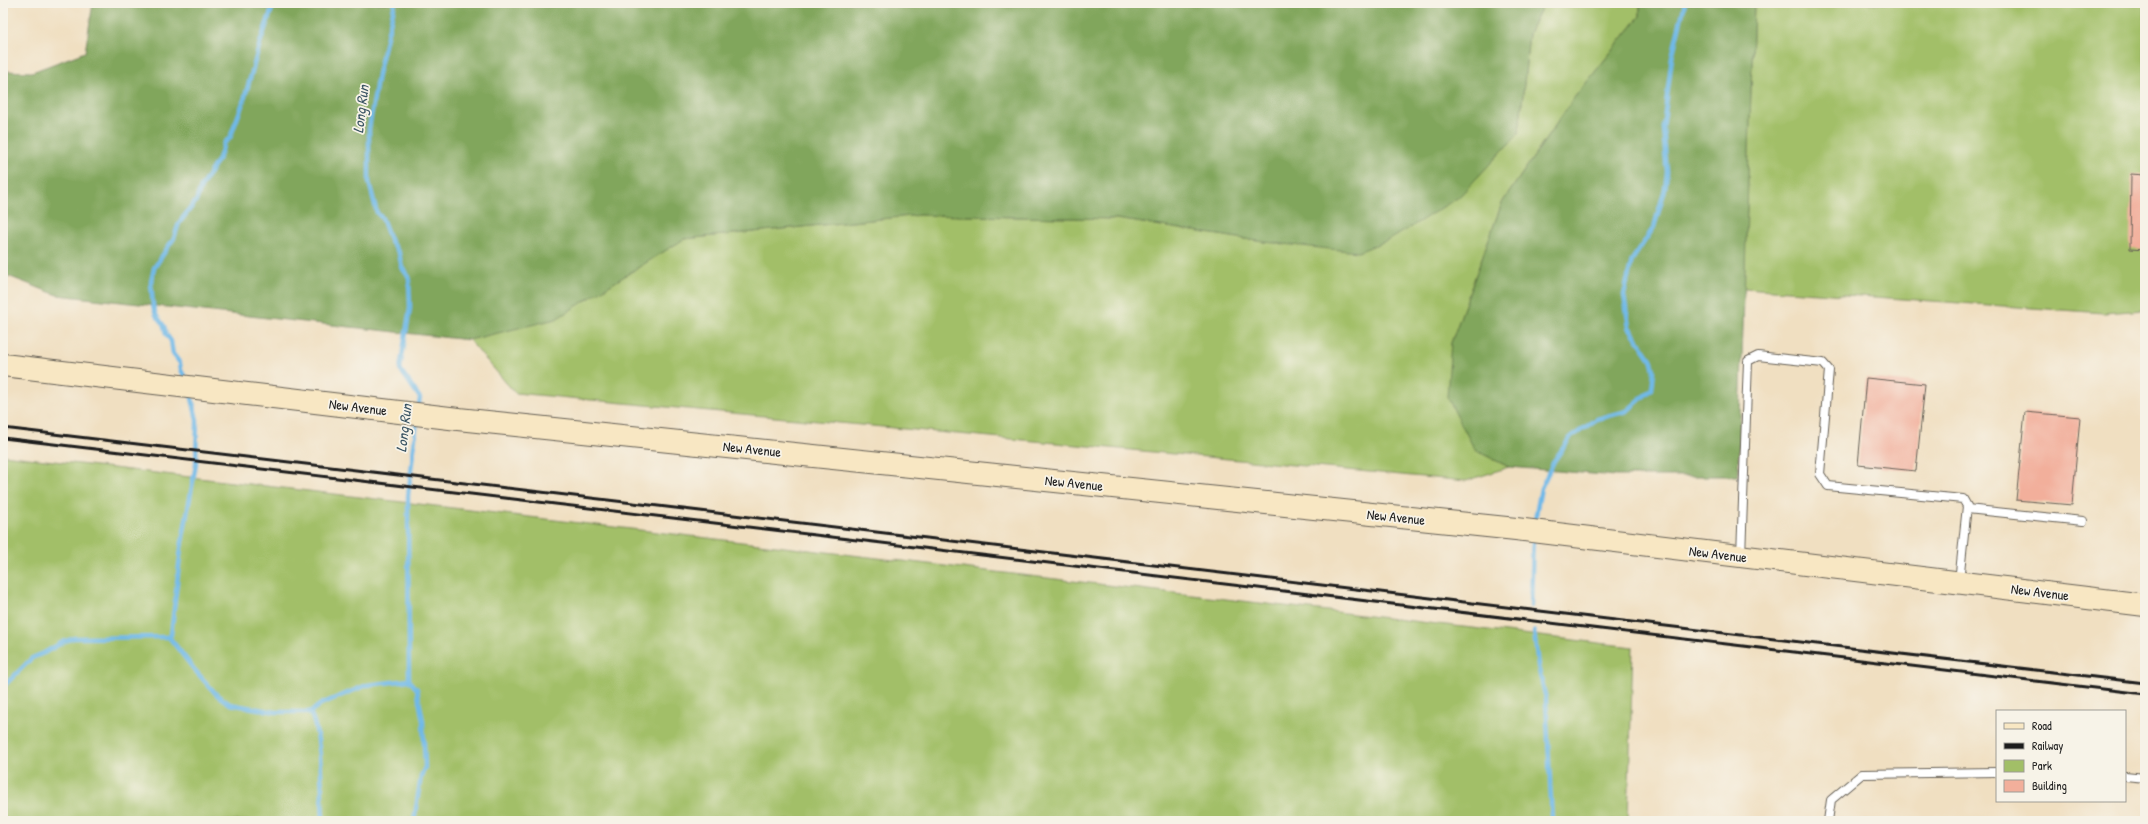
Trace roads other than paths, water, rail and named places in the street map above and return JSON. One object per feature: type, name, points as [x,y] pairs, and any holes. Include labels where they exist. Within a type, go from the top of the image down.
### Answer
[{"type":"main road","name":"New Avenue","points":[[3,365],[458,419],[1533,531],[2145,605]]},
{"type":"lane","points":[[1741,556],[1748,360],[1758,356],[1823,363],[1829,370],[1820,474],[1828,486],[1963,499],[1967,509],[1959,582]]},
{"type":"lane","points":[[1967,509],[2083,521]]},
{"type":"lane","points":[[1828,821],[1831,800],[1862,774],[1996,772]]},
{"type":"lane","points":[[2126,776],[2145,778]]},
{"type":"waterway","points":[[187,381],[181,370],[180,363],[173,354],[171,341],[166,334],[164,326],[156,315],[153,306],[151,282],[154,268],[174,238],[179,223],[196,201],[201,187],[220,156],[224,143],[230,138],[244,100],[260,43],[274,3]]},
{"type":"waterway","name":"Long Run","points":[[395,3],[378,74],[369,129],[369,182],[377,213],[382,218],[391,242],[399,253],[402,268],[409,277],[410,308],[400,369],[420,398],[418,410]]},
{"type":"waterway","points":[[1534,525],[1541,488],[1554,461],[1570,438],[1597,419],[1627,411],[1652,389],[1654,370],[1651,359],[1629,327],[1624,295],[1632,260],[1654,227],[1665,189],[1667,172],[1663,128],[1672,57],[1685,3]]},
{"type":"waterway","points":[[169,637],[171,635],[181,548],[196,464],[197,420],[191,394]]},
{"type":"waterway","name":"Long Run","points":[[414,821],[421,776],[425,767],[423,721],[417,689],[409,680],[408,496],[417,421]]},
{"type":"waterway","points":[[1531,606],[1533,537]]},
{"type":"waterway","points":[[1534,631],[1538,666],[1546,699],[1552,821]]},
{"type":"waterway","points":[[169,637],[193,668],[217,695],[230,704],[276,712],[310,712],[321,704],[367,685],[409,680]]},
{"type":"waterway","points":[[3,687],[32,658],[74,638],[169,637]]},
{"type":"waterway","points":[[310,712],[314,723],[319,750],[323,821]]},
{"type":"railway","points":[[3,428],[2145,683]]},
{"type":"railway","points":[[3,438],[2145,694]]}]
